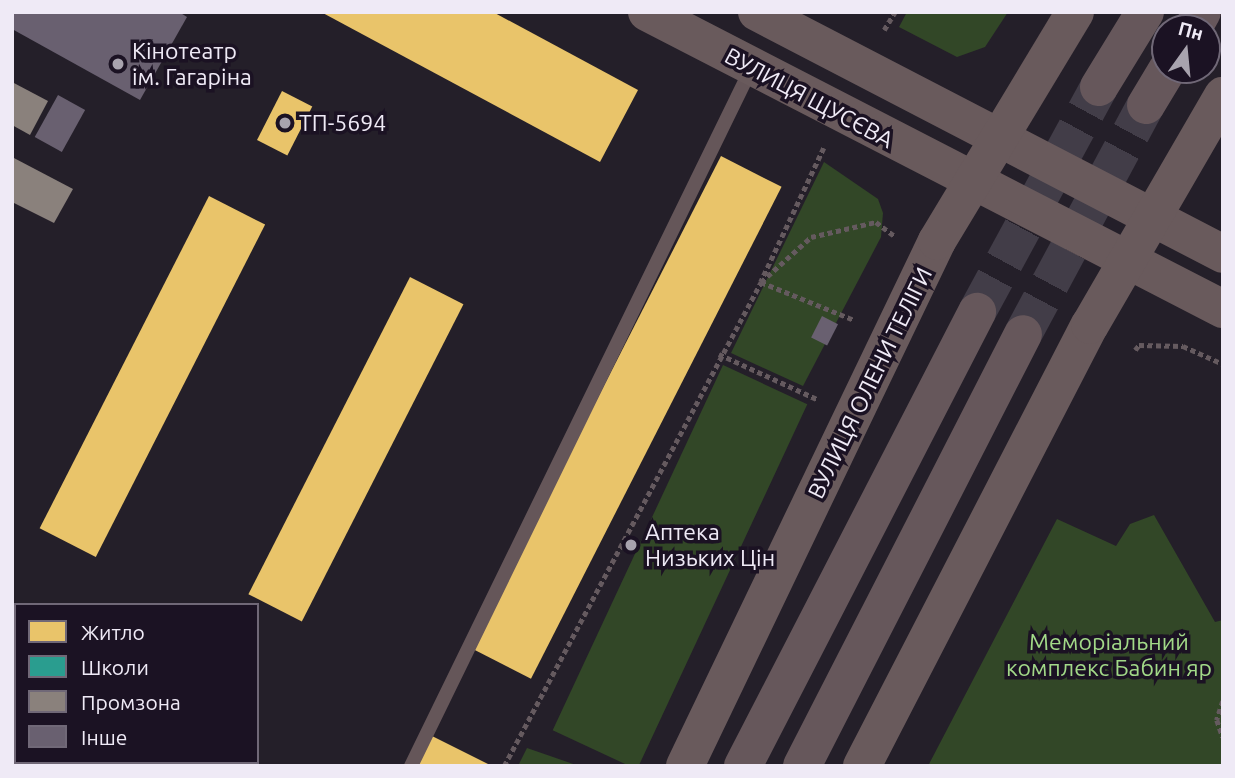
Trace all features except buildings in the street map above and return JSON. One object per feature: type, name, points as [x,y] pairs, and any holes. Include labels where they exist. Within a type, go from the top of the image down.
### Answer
[{"type":"main road","name":"ВУЛИЦЯ ЩУСЄВА","points":[[647,12],[1223,309]]},
{"type":"main road","points":[[757,12],[1223,254]]},
{"type":"main road","name":"ВУЛИЦЯ ОЛЕНИ ТЕЛІГИ","points":[[685,766],[937,241],[996,138],[1075,12]]},
{"type":"main road","points":[[1098,87],[1145,12]]},
{"type":"main road","points":[[1146,105],[1159,84]]},
{"type":"main road","points":[[862,766],[1128,258],[1223,96]]},
{"type":"main road","points":[[743,766],[977,313]]},
{"type":"main road","points":[[802,766],[1023,334]]},
{"type":"lane","points":[[411,766],[552,469],[752,68]]},
{"type":"path","points":[[884,30],[895,12]]},
{"type":"path","points":[[504,766],[719,354],[761,282],[824,148]]},
{"type":"path","points":[[761,282],[811,237],[876,222],[895,237]]},
{"type":"path","points":[[761,282],[854,320]]},
{"type":"path","points":[[1135,350],[1139,345],[1183,346],[1223,364]]},
{"type":"path","points":[[719,354],[817,399]]},
{"type":"path","points":[[1223,701],[1217,720],[1223,737]]},
{"type":"green space","points":[[907,12],[1008,12],[985,47],[957,57],[899,27]]},
{"type":"green space","points":[[824,162],[878,199],[883,213],[881,237],[803,386],[731,353]]},
{"type":"green space","points":[[723,365],[807,404],[639,766],[629,766],[553,730]]},
{"type":"green space","name":"Меморіальний комплекс Бабин яр","points":[[1154,515],[1215,622],[1223,620],[1223,766],[928,766],[1057,519],[1116,546],[1130,524]]},
{"type":"green space","points":[[527,748],[579,766],[518,766]]},
{"type":"tunnel","points":[[977,312],[1099,87]]},
{"type":"tunnel","points":[[1023,334],[1146,105]]},
{"type":"place","name":"Кінотеатр ім. Гагаріна","points":[[118,64]]},
{"type":"place","name":"ТП-5694","points":[[285,123]]},
{"type":"place","name":"Аптека Низьких Цін","points":[[631,545]]}]
